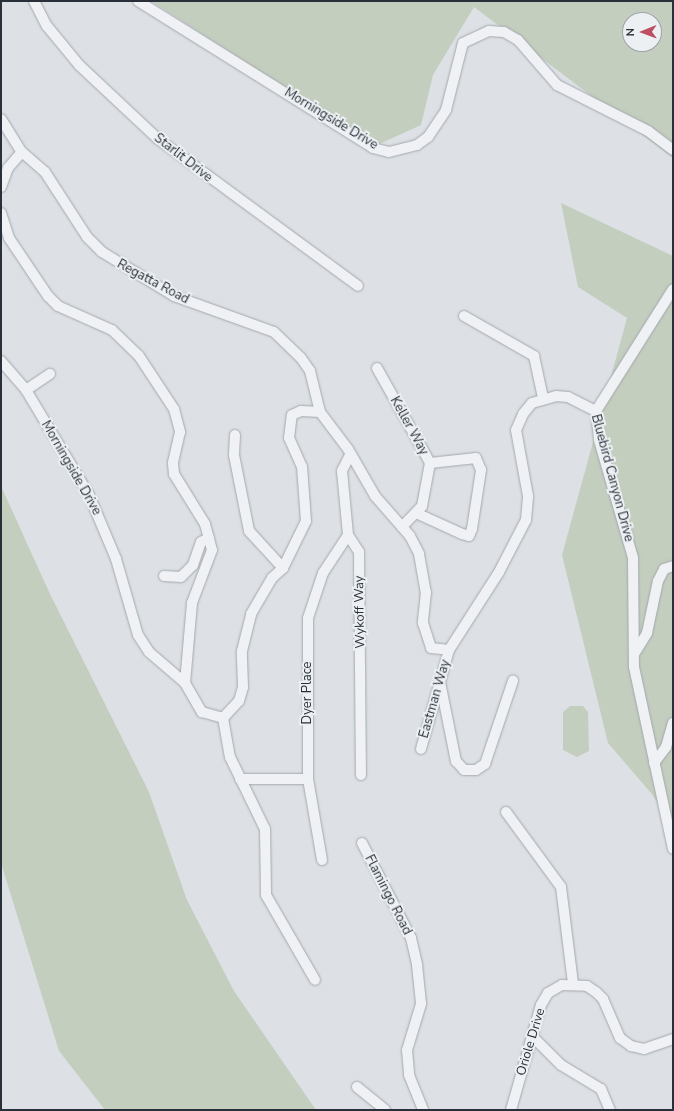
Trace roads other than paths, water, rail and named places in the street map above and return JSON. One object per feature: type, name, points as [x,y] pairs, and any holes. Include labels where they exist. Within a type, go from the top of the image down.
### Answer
[{"type":"street","name":"Starlit Drive","points":[[34,1],[47,26],[79,65],[158,139],[358,286]]},
{"type":"street","name":"Morningside Drive","points":[[138,1],[373,148],[389,152],[417,145],[428,137],[446,110],[462,43],[489,31],[504,32],[518,40],[557,85],[648,131],[673,150]]},
{"type":"street","name":"Regatta Road","points":[[1,119],[22,152],[45,172],[87,237],[119,265],[174,296],[258,324],[289,343],[310,371],[320,412]]},
{"type":"street","points":[[1,187],[8,168],[22,152]]},
{"type":"street","points":[[1,213],[9,238],[48,296],[58,306],[112,330],[139,356],[174,409],[180,432],[174,474],[205,524],[212,550],[192,603],[185,683],[202,712],[223,718]]},
{"type":"street","points":[[596,411],[673,290]]},
{"type":"street","points":[[223,718],[239,701],[243,687],[242,650],[251,614],[264,589],[283,568],[306,522],[302,467],[289,438],[292,415],[301,411],[320,412],[350,455],[375,496],[402,527],[419,554],[425,575],[423,623],[430,648],[449,650],[499,572],[526,520],[528,496],[516,430],[532,403],[543,398],[534,356],[464,316]]},
{"type":"street","name":"Morningside Drive","points":[[1,361],[26,390],[98,514],[116,559],[138,635],[148,652],[185,683]]},
{"type":"street","name":"Keller Way","points":[[377,368],[430,463],[422,506],[402,527]]},
{"type":"street","points":[[26,390],[50,374]]},
{"type":"street","name":"Bluebird Canyon Drive","points":[[543,398],[568,397],[596,411],[599,440],[633,558],[634,654],[654,763],[673,849]]},
{"type":"street","points":[[235,435],[234,455],[249,531],[283,568]]},
{"type":"street","name":"Wykoff Way","points":[[350,455],[342,471],[348,536],[359,552],[362,775]]},
{"type":"street","points":[[416,513],[470,536],[481,470],[476,458],[430,463]]},
{"type":"street","name":"Dyer Place","points":[[322,860],[308,779],[306,699],[310,603],[323,573],[348,536]]},
{"type":"street","points":[[164,576],[181,577],[193,565],[201,542],[209,538]]},
{"type":"street","points":[[634,654],[647,633],[658,581],[664,569],[673,566]]},
{"type":"street","name":"Eastman Way","points":[[420,749],[449,650]]},
{"type":"street","points":[[440,682],[456,761],[464,770],[476,770],[485,764],[513,681]]},
{"type":"street","points":[[223,718],[230,757],[240,779],[258,809],[264,829],[266,895],[315,980]]},
{"type":"street","points":[[654,763],[666,747],[673,723]]},
{"type":"street","points":[[240,779],[308,779]]},
{"type":"street","points":[[506,812],[561,887],[573,984],[587,986],[603,999],[612,1027],[631,1046],[644,1049],[673,1039]]},
{"type":"street","name":"Flamingo Road","points":[[362,843],[411,938],[417,965],[420,1004],[407,1050],[409,1075],[423,1110]]},
{"type":"street","name":"Oriole Drive","points":[[511,1110],[532,1036],[548,993],[573,984]]},
{"type":"street","points":[[532,1036],[561,1065],[601,1089],[610,1110]]},
{"type":"street","points":[[356,1087],[385,1110]]}]
